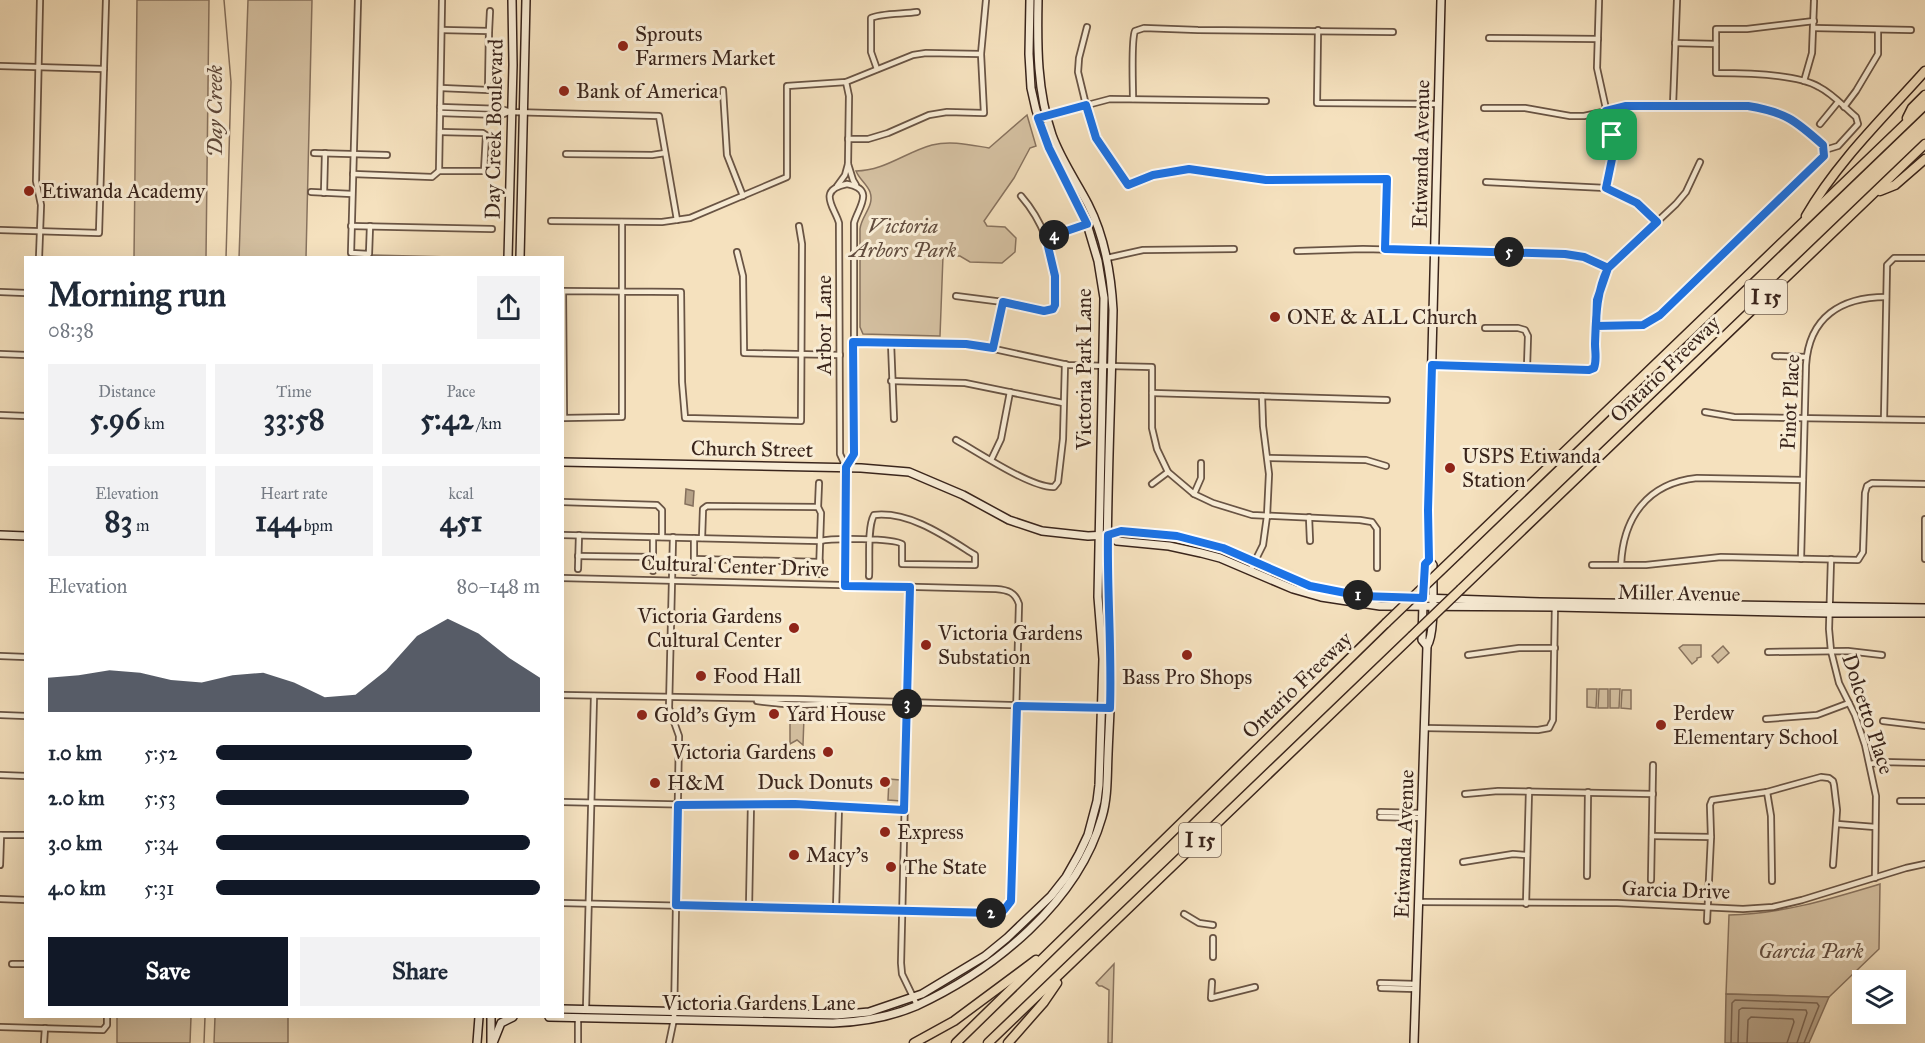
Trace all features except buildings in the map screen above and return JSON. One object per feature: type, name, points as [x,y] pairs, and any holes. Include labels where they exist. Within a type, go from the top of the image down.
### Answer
[{"type":"highway","points":[[1800,227],[1816,198],[1925,71]]},
{"type":"highway","points":[[1905,124],[1912,108],[1925,95]]},
{"type":"highway","name":"Ontario Freeway","points":[[956,1043],[1459,553],[1925,105]]},
{"type":"highway","name":"Ontario Freeway","points":[[988,1043],[1925,144]]},
{"type":"highway","points":[[1874,194],[1894,185],[1925,159]]},
{"type":"highway","points":[[914,1043],[954,1021],[1060,942]]},
{"type":"highway","points":[[1008,1043],[1044,1002],[1069,967]]},
{"type":"main road","name":"Day Creek Boulevard","points":[[508,256],[513,0]]},
{"type":"main road","name":"Day Creek Boulevard","points":[[520,256],[526,0]]},
{"type":"main road","name":"Victoria Park Lane","points":[[1030,0],[1031,88],[1038,118],[1049,148],[1087,224],[1098,261],[1104,298],[1099,536]]},
{"type":"main road","name":"Victoria Park Lane","points":[[1038,0],[1038,69],[1047,116],[1059,152],[1089,205],[1098,226],[1107,258],[1112,302],[1108,535]]},
{"type":"main road","name":"Etiwanda Avenue","points":[[1414,1043],[1427,646],[1431,640],[1432,607],[1433,565],[1429,560],[1428,510],[1441,0]]},
{"type":"main road","name":"Church Street","points":[[564,462],[890,469],[909,472],[1025,526],[1066,535],[1099,536],[1121,531],[1177,536],[1223,548],[1310,586],[1361,596],[1432,598]]},
{"type":"main road","name":"Church Street","points":[[1108,535],[1117,541],[1186,549],[1220,558],[1293,589],[1321,597],[1380,606],[1432,607]]},
{"type":"main road","name":"Victoria Gardens Lane","points":[[564,1009],[853,1022],[884,1016],[917,1005],[973,973],[1024,934],[1071,884],[1095,838],[1103,815],[1107,780],[1111,672],[1107,601],[1108,535]]},
{"type":"main road","points":[[0,536],[24,536]]},
{"type":"main road","name":"Victoria Gardens Lane","points":[[564,1017],[853,1015],[886,1008],[913,998],[942,984],[985,956],[1051,896],[1079,854],[1092,820],[1099,785],[1102,708],[1103,659],[1098,597],[1099,536]]},
{"type":"main road","name":"Etiwanda Avenue","points":[[1427,646],[1422,640],[1425,564],[1429,560]]},
{"type":"main road","name":"Miller Avenue","points":[[1432,598],[1556,604],[1925,613]]},
{"type":"main road","name":"Miller Avenue","points":[[1432,607],[1556,604]]},
{"type":"main road","name":"Miller Avenue","points":[[1829,610],[1925,608]]},
{"type":"main road","points":[[1082,865],[1095,824],[1092,820]]},
{"type":"main road","points":[[477,1043],[478,1018]]},
{"type":"main road","points":[[491,1018],[492,1043]]},
{"type":"main road","points":[[492,1043],[501,1023],[511,1018]]},
{"type":"street","points":[[39,256],[41,205],[36,181],[40,0]]},
{"type":"street","points":[[0,230],[99,232],[106,0]]},
{"type":"street","points":[[358,0],[351,253],[369,254],[370,226]]},
{"type":"street","points":[[439,171],[442,0]]},
{"type":"street","points":[[848,139],[868,139],[929,115],[947,112],[984,113],[981,54],[986,0]]},
{"type":"street","points":[[1599,0],[1598,75],[1613,147],[1606,188]]},
{"type":"street","points":[[1673,105],[1677,0]]},
{"type":"street","points":[[1804,81],[1812,53],[1814,1]]},
{"type":"street","points":[[441,88],[488,90],[490,11]]},
{"type":"street","points":[[877,69],[871,52],[871,18],[877,15],[917,12]]},
{"type":"street","points":[[1814,21],[1747,29],[1716,29],[1716,72],[1757,74],[1804,81],[1819,87],[1856,117],[1858,124],[1838,146],[1825,150]]},
{"type":"street","points":[[1087,27],[1078,72],[1086,105],[1096,138],[1128,185],[1153,175],[1189,169],[1266,180],[1387,179],[1385,249]]},
{"type":"street","points":[[1133,99],[1134,50],[1132,38],[1135,31],[1144,28],[1392,32]]},
{"type":"street","points":[[1814,28],[1911,30]]},
{"type":"street","points":[[442,30],[489,31]]},
{"type":"street","points":[[1318,30],[1317,103],[1439,105]]},
{"type":"street","points":[[1844,107],[1878,54],[1878,30]]},
{"type":"street","points":[[1490,38],[1598,39]]},
{"type":"street","points":[[1675,43],[1716,44]]},
{"type":"street","points":[[551,221],[676,220],[705,213],[787,177],[787,86],[846,82],[912,55],[981,54]]},
{"type":"street","points":[[0,66],[104,69]]},
{"type":"street","name":"Arbor Lane","points":[[846,82],[849,96],[848,164],[852,179],[862,194],[863,203],[854,223],[854,454],[846,467]]},
{"type":"street","points":[[723,90],[727,155],[743,196]]},
{"type":"street","points":[[1038,118],[1110,99],[1266,101]]},
{"type":"street","points":[[1820,124],[1838,102]]},
{"type":"street","points":[[1484,108],[1525,108],[1570,116],[1584,116],[1634,105],[1748,106],[1774,111],[1793,119],[1823,145],[1824,156],[1660,315],[1643,325],[1596,326]]},
{"type":"street","points":[[440,110],[659,116],[676,220]]},
{"type":"street","points":[[353,174],[432,177],[439,171],[484,171],[486,138],[483,133],[440,132]]},
{"type":"street","points":[[314,153],[387,155]]},
{"type":"street","points":[[324,193],[325,153]]},
{"type":"street","points":[[566,154],[652,155],[666,153]]},
{"type":"street","points":[[1432,365],[1589,370],[1594,368],[1597,300],[1608,268],[1686,192],[1700,162]]},
{"type":"street","name":"Arbor Lane","points":[[845,586],[846,467],[840,455],[840,224],[830,203],[831,195],[843,179],[848,164]]},
{"type":"street","points":[[1486,182],[1606,188],[1637,203],[1657,222]]},
{"type":"street","points":[[836,187],[847,184],[857,187]]},
{"type":"street","points":[[311,192],[352,194]]},
{"type":"street","points":[[956,296],[1003,302],[1044,311],[1051,311],[1055,305],[1055,276],[1046,238],[1037,219],[1021,196]]},
{"type":"street","points":[[564,418],[622,417],[622,222]]},
{"type":"street","points":[[1046,238],[1087,224]]},
{"type":"street","points":[[351,226],[492,229]]},
{"type":"street","points":[[564,291],[681,292],[682,382],[686,418],[801,421],[802,244],[799,226]]},
{"type":"street","points":[[1107,258],[1143,250],[1234,249]]},
{"type":"street","points":[[1297,251],[1385,249],[1565,254],[1584,257],[1608,268]]},
{"type":"street","points":[[737,252],[743,276],[744,353],[840,355]]},
{"type":"street","points":[[1884,419],[1888,261],[1894,258],[1925,258]]},
{"type":"street","points":[[0,292],[24,293]]},
{"type":"street","name":"Pinot Place","points":[[1801,559],[1806,357],[1809,342],[1816,329],[1835,309],[1857,299],[1886,297]]},
{"type":"street","points":[[993,348],[1003,302]]},
{"type":"street","points":[[1485,328],[1525,330],[1528,336],[1527,367]]},
{"type":"street","points":[[853,342],[966,344],[1065,364],[1152,368],[1152,428],[1156,449],[1168,472],[1194,494],[1242,512],[1267,516],[1367,520],[1375,524],[1377,533],[1377,568]]},
{"type":"street","points":[[891,342],[894,419]]},
{"type":"street","points":[[0,354],[24,355]]},
{"type":"street","points":[[1774,356],[1806,357]]},
{"type":"street","points":[[956,440],[1039,484],[1054,486],[1059,477],[1065,364]]},
{"type":"street","points":[[891,381],[965,382],[1063,402]]},
{"type":"street","points":[[991,460],[1001,439],[1010,392]]},
{"type":"street","points":[[1152,393],[1387,400]]},
{"type":"street","points":[[1250,571],[1263,545],[1267,516],[1268,458],[1263,426],[1262,396]]},
{"type":"street","points":[[1705,412],[1734,417],[1925,420]]},
{"type":"street","points":[[0,415],[24,416]]},
{"type":"street","points":[[1268,458],[1366,460],[1386,466]]},
{"type":"street","points":[[1194,494],[1201,478],[1201,463]]},
{"type":"street","points":[[1152,484],[1168,472]]},
{"type":"street","points":[[1621,565],[1624,539],[1631,520],[1648,498],[1666,486],[1681,480],[1697,478],[1803,480]]},
{"type":"street","points":[[819,483],[818,507],[821,513],[819,574]]},
{"type":"street","points":[[1592,565],[1672,563],[1721,557],[1855,560],[1860,558],[1863,552],[1867,486],[1872,483],[1925,484]]},
{"type":"street","points":[[564,502],[657,504],[662,510],[662,537]]},
{"type":"street","points":[[702,538],[704,507],[713,505],[818,507]]},
{"type":"street","points":[[564,535],[820,541],[827,539],[870,540],[899,542],[903,547],[902,564],[975,566],[975,555],[932,529],[901,518],[874,514],[871,521],[870,540],[869,576]]},
{"type":"street","points":[[1309,517],[1310,541]]},
{"type":"street","points":[[1925,519],[1925,559]]},
{"type":"street","points":[[578,569],[579,535]]},
{"type":"street","points":[[653,537],[653,571]]},
{"type":"street","points":[[669,1043],[674,1015],[680,736],[671,716],[669,698],[673,537]]},
{"type":"street","points":[[694,538],[694,572]]},
{"type":"street","points":[[579,556],[653,557]]},
{"type":"street","points":[[694,559],[820,562]]},
{"type":"street","name":"Dolcetto Place","points":[[1831,559],[1829,610],[1831,651],[1836,674],[1865,745],[1870,764],[1876,796],[1875,878]]},
{"type":"street","name":"Cultural Center Drive","points":[[564,578],[1007,590],[1013,593],[1019,604],[1017,706]]},
{"type":"street","points":[[910,587],[901,968],[917,1005]]},
{"type":"street","points":[[1424,728],[1538,730],[1549,728],[1553,720],[1556,604]]},
{"type":"street","points":[[1468,655],[1519,648],[1555,648]]},
{"type":"street","points":[[1768,652],[1831,651],[1882,655]]},
{"type":"street","points":[[0,656],[24,657]]},
{"type":"street","points":[[564,695],[748,699],[776,704],[818,705],[845,702],[1110,708]]},
{"type":"street","points":[[586,1009],[594,696]]},
{"type":"street","points":[[1766,718],[1817,715],[1849,703]]},
{"type":"street","points":[[564,903],[1000,912],[1007,908],[1011,901],[1017,706]]},
{"type":"street","points":[[0,715],[24,716]]},
{"type":"street","points":[[1884,721],[1925,726]]},
{"type":"street","points":[[1870,764],[1925,762]]},
{"type":"street","points":[[1651,880],[1653,765]]},
{"type":"street","points":[[0,775],[24,776]]},
{"type":"street","points":[[1707,921],[1712,800],[1767,792],[1821,777],[1829,778],[1834,785],[1837,824],[1833,865]]},
{"type":"street","points":[[1465,794],[1529,791],[1653,794]]},
{"type":"street","points":[[1526,904],[1529,791]]},
{"type":"street","points":[[1587,876],[1588,792]]},
{"type":"street","points":[[1767,792],[1771,816],[1772,881]]},
{"type":"street","points":[[1900,801],[1925,801]]},
{"type":"street","points":[[564,802],[678,805],[751,803],[904,810]]},
{"type":"street","points":[[749,907],[751,803]]},
{"type":"street","points":[[836,909],[839,806]]},
{"type":"street","points":[[1380,815],[1422,816]]},
{"type":"street","points":[[1837,824],[1875,827]]},
{"type":"street","points":[[0,865],[0,835],[24,835]]},
{"type":"street","points":[[1652,836],[1711,837]]},
{"type":"street","points":[[1463,862],[1513,854],[1527,855]]},
{"type":"street","name":"Garcia Drive","points":[[1419,902],[1617,903],[1743,909],[1773,907],[1925,864]]},
{"type":"street","points":[[0,899],[24,900]]},
{"type":"street","points":[[1184,914],[1199,923],[1213,925]]},
{"type":"street","points":[[1213,938],[1213,957]]},
{"type":"street","points":[[12,964],[24,964]]},
{"type":"street","points":[[1212,982],[1211,998],[1255,987]]},
{"type":"street","points":[[1380,985],[1416,987]]},
{"type":"street","points":[[578,1017],[578,1043]]},
{"type":"street","points":[[0,1027],[98,1030],[105,1028],[107,1018]]},
{"type":"street","points":[[44,1043],[45,1028]]},
{"type":"green space","points":[[137,0],[209,0],[206,256],[134,256]]},
{"type":"green space","points":[[248,0],[312,0],[306,256],[239,256]]},
{"type":"green space","name":"Victoria Arbors Park","points":[[1027,115],[1036,146],[1030,148],[1014,178],[984,221],[987,226],[1005,227],[1016,238],[1015,252],[1002,263],[970,262],[960,256],[943,256],[940,336],[863,334],[860,327],[860,229],[871,197],[869,189],[856,171],[885,165],[932,145],[946,143],[989,148]]},
{"type":"green space","points":[[1683,645],[1701,645],[1701,657],[1692,664],[1679,648]]},
{"type":"green space","points":[[1723,646],[1729,653],[1718,663],[1712,656]]},
{"type":"green space","points":[[1587,689],[1597,689],[1596,708],[1587,707]]},
{"type":"green space","points":[[1599,689],[1608,689],[1608,708],[1598,708]]},
{"type":"green space","points":[[1610,689],[1620,689],[1619,708],[1610,708]]},
{"type":"green space","points":[[1622,690],[1631,690],[1631,709],[1621,708]]},
{"type":"green space","points":[[790,717],[795,717],[797,720],[804,717],[803,745],[797,740],[790,744]]},
{"type":"green space","points":[[889,779],[900,780],[901,801],[888,800]]},
{"type":"green space","name":"Garcia Park","points":[[1880,884],[1879,949],[1857,970],[1852,970],[1852,975],[1829,997],[1726,994],[1729,915],[1787,909]]},
{"type":"green space","points":[[1114,964],[1112,1043],[1108,1043],[1109,990],[1096,983]]},
{"type":"green space","points":[[117,1018],[191,1018],[190,1043],[117,1043]]},
{"type":"green space","points":[[215,1018],[288,1018],[288,1043],[214,1043]]},
{"type":"water","points":[[686,489],[694,491],[693,506],[685,504]]},
{"type":"water","points":[[1726,994],[1829,997],[1809,1043],[1725,1043]]},
{"type":"waterway","name":"Day Creek","points":[[224,0],[231,82],[226,256]]},
{"type":"waterway","name":"Day Creek","points":[[204,1043],[205,1018]]},
{"type":"place","name":"Sprouts Farmers Market","points":[[623,46]]},
{"type":"place","name":"Bank of America","points":[[564,91]]},
{"type":"place","name":"Etiwanda Academy","points":[[29,191]]},
{"type":"place","name":"ONE & ALL Church","points":[[1275,317]]},
{"type":"place","name":"USPS Etiwanda Station","points":[[1450,468]]},
{"type":"place","name":"Victoria Gardens Cultural Center","points":[[794,628]]},
{"type":"place","name":"Victoria Gardens Substation","points":[[926,645]]},
{"type":"place","name":"Bass Pro Shops","points":[[1187,655]]},
{"type":"place","name":"Food Hall","points":[[701,676]]},
{"type":"place","name":"Yard House","points":[[774,714]]},
{"type":"place","name":"Gold's Gym","points":[[642,715]]},
{"type":"place","name":"Perdew Elementary School","points":[[1661,725]]},
{"type":"place","name":"Victoria Gardens","points":[[828,752]]},
{"type":"place","name":"Duck Donuts","points":[[885,782]]},
{"type":"place","name":"H&M","points":[[655,783]]},
{"type":"place","name":"Express","points":[[885,832]]},
{"type":"place","name":"Macy's","points":[[794,855]]},
{"type":"place","name":"The State","points":[[891,867]]},
{"type":"route","points":[[1612,135],[1606,111],[1626,106],[1748,106],[1782,113],[1793,119],[1823,145],[1825,150],[1824,156],[1660,315],[1643,325],[1596,326],[1597,300],[1599,289],[1603,277],[1608,268],[1584,257],[1565,254],[1385,249],[1387,179],[1266,180],[1189,169],[1153,175],[1128,185],[1096,138],[1086,105],[1038,118],[1049,148],[1087,224],[1046,238],[1055,276],[1053,309],[1044,311],[1003,302],[993,348],[966,344],[853,342],[854,455],[846,467],[845,586],[910,587],[904,810],[751,803],[678,805],[676,905],[993,913],[1000,912],[1010,905],[1017,706],[1110,708],[1108,535],[1116,531],[1177,536],[1223,548],[1310,586],[1361,596],[1423,598],[1425,564],[1429,560],[1432,365],[1589,370],[1594,368],[1597,300],[1603,277],[1608,268],[1657,222],[1637,203],[1606,188],[1612,159],[1612,135]]}]
